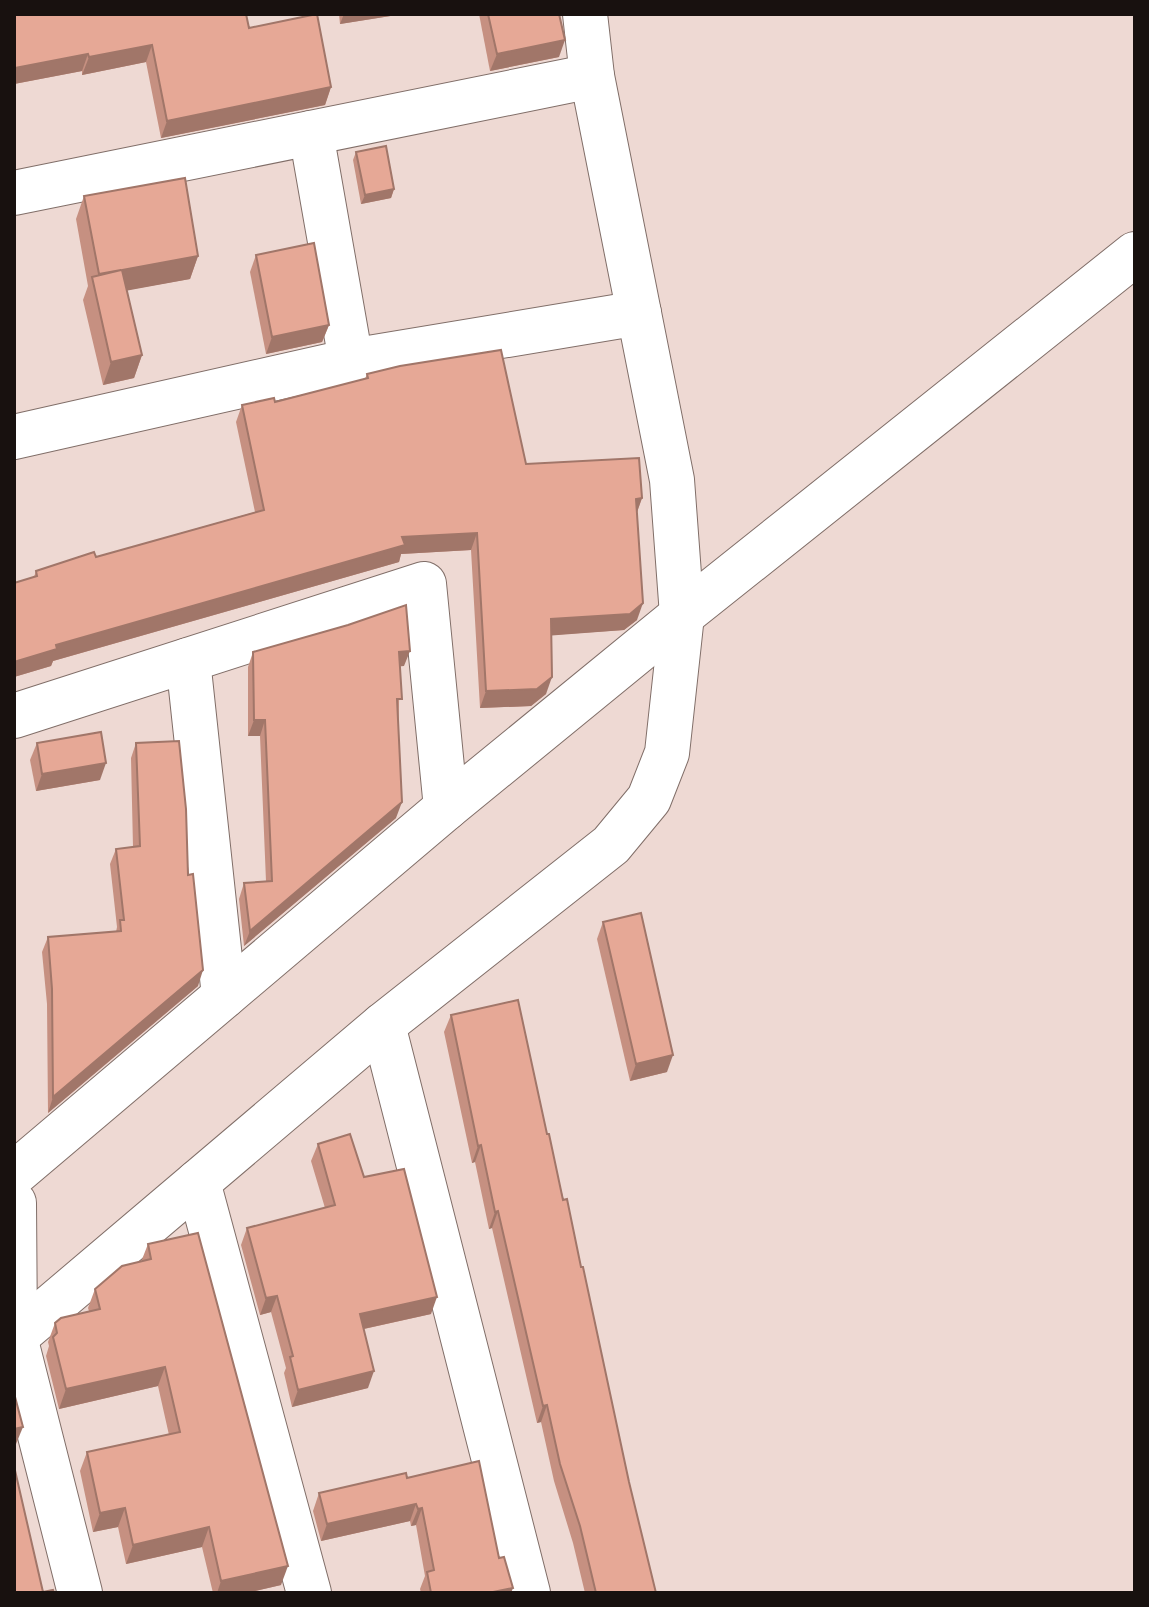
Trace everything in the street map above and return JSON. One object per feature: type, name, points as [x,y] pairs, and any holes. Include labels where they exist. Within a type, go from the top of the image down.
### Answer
[{"type":"street","points":[[15,1338],[383,1025],[611,845],[649,799],[667,753],[682,615],[672,480],[592,76],[585,14]]},
{"type":"street","points":[[14,193],[592,76]]},
{"type":"street","points":[[311,133],[351,361]]},
{"type":"street","points":[[14,1174],[446,808],[682,615],[1135,254]]},
{"type":"street","points":[[14,437],[351,361],[639,313]]},
{"type":"street","points":[[14,716],[424,584],[446,808]]},
{"type":"street","points":[[188,660],[224,996]]},
{"type":"street","points":[[383,1025],[528,1593]]},
{"type":"street","points":[[198,1182],[309,1593]]},
{"type":"street","points":[[14,1203],[15,1338],[80,1593]]},
{"type":"building","points":[[14,14],[246,14],[249,28],[317,14],[331,87],[167,121],[152,45],[15,68]]},
{"type":"building","points":[[488,14],[559,14],[565,40],[497,54]]},
{"type":"building","points":[[386,146],[394,189],[365,195],[356,152]]},
{"type":"building","points":[[185,178],[198,256],[122,270],[142,355],[111,362],[92,277],[121,270],[99,274],[84,196]]},
{"type":"building","points":[[314,243],[329,325],[272,337],[256,255]]},
{"type":"building","points":[[501,350],[526,464],[639,458],[642,498],[636,499],[643,603],[630,614],[551,619],[552,677],[537,689],[486,691],[477,533],[402,537],[405,545],[56,645],[57,649],[14,662],[14,583],[37,576],[36,571],[94,552],[96,557],[264,510],[242,405],[274,398],[275,402],[368,378],[367,374],[400,366]]},
{"type":"building","points":[[406,605],[410,651],[399,652],[402,699],[397,699],[402,802],[250,931],[244,883],[272,881],[265,720],[254,720],[253,652]]},
{"type":"building","points":[[101,732],[106,763],[42,774],[37,743]]},
{"type":"building","points":[[179,741],[186,809],[188,875],[193,874],[203,970],[53,1097],[48,937],[121,931],[120,920],[124,920],[116,849],[140,846],[136,743]]},
{"type":"building","points":[[641,913],[673,1055],[636,1064],[603,922]]},
{"type":"building","points":[[518,1000],[563,1200],[567,1199],[583,1267],[656,1593],[596,1593],[547,1405],[543,1406],[498,1211],[495,1212],[481,1145],[478,1146],[451,1015]]},
{"type":"building","points":[[350,1134],[364,1177],[404,1169],[437,1297],[360,1314],[374,1371],[298,1390],[290,1357],[293,1356],[277,1296],[266,1298],[247,1228],[335,1205],[318,1144]]},
{"type":"building","points":[[198,1233],[288,1566],[221,1581],[209,1527],[133,1545],[125,1508],[100,1513],[87,1452],[180,1432],[165,1367],[66,1389],[53,1337],[57,1333],[55,1323],[61,1318],[100,1309],[95,1289],[122,1266],[151,1259],[148,1244]]},
{"type":"building","points":[[14,1393],[23,1427],[14,1429]]},
{"type":"building","points":[[479,1461],[499,1558],[504,1557],[513,1588],[488,1593],[431,1593],[427,1572],[434,1570],[422,1508],[418,1509],[416,1504],[327,1524],[319,1493],[406,1473],[407,1478]]},
{"type":"building","points":[[14,1466],[43,1592],[53,1590],[54,1593],[14,1593]]}]
